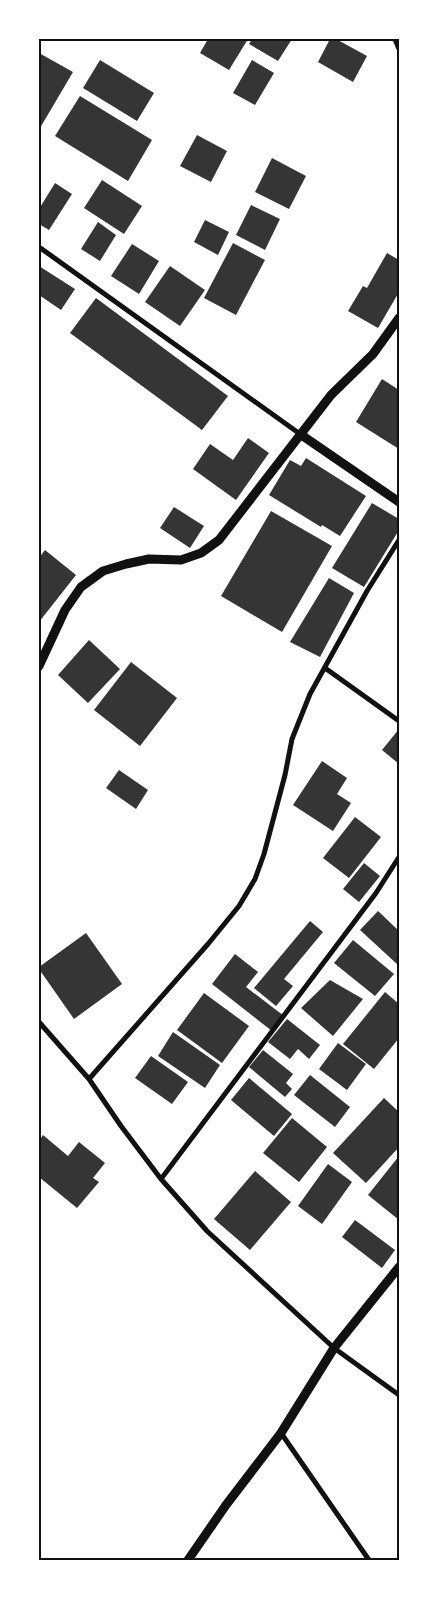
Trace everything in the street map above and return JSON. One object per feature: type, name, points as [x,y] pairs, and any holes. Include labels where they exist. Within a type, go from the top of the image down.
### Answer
[{"type":"street","points":[[394,39],[399,49]]},
{"type":"street","points":[[39,247],[300,434],[399,502]]},
{"type":"street","points":[[39,666],[66,610],[81,586],[104,572],[126,564],[149,559],[181,560],[201,553],[219,540],[331,395],[373,354],[399,318]]},
{"type":"street","points":[[89,1079],[208,944],[239,906],[256,879],[285,775],[292,739],[310,694],[399,540]]},
{"type":"street","points":[[325,668],[399,721]]},
{"type":"street","points":[[161,1180],[370,901],[399,857]]},
{"type":"street","points":[[39,1022],[89,1079],[161,1180],[207,1231],[334,1348],[399,1395]]},
{"type":"street","points":[[188,1560],[226,1505],[281,1433],[334,1348],[399,1267]]},
{"type":"street","points":[[281,1433],[369,1560]]},
{"type":"building","points":[[208,39],[248,39],[229,70],[200,53]]},
{"type":"building","points":[[252,39],[292,39],[278,61],[249,44]]},
{"type":"building","points":[[330,39],[336,39],[367,56],[353,82],[318,62]]},
{"type":"building","points":[[39,53],[73,72],[40,128],[39,127]]},
{"type":"building","points":[[100,60],[154,93],[137,121],[83,88]]},
{"type":"building","points":[[252,60],[274,73],[255,105],[233,93]]},
{"type":"building","points":[[80,96],[152,140],[128,181],[55,136]]},
{"type":"building","points":[[197,135],[227,151],[211,182],[180,166]]},
{"type":"building","points":[[272,158],[306,176],[289,209],[255,192]]},
{"type":"building","points":[[102,180],[142,206],[124,234],[84,208]]},
{"type":"building","points":[[55,183],[72,194],[49,230],[39,224],[39,209]]},
{"type":"building","points":[[251,205],[280,219],[265,250],[236,235]]},
{"type":"building","points":[[205,220],[229,232],[218,255],[194,242]]},
{"type":"building","points":[[98,222],[116,235],[100,261],[81,249]]},
{"type":"building","points":[[233,243],[265,260],[236,315],[204,298]]},
{"type":"building","points":[[132,244],[159,261],[139,294],[111,276]]},
{"type":"building","points":[[387,253],[399,260],[399,292],[378,328],[348,311],[363,286],[367,288]]},
{"type":"building","points":[[39,266],[75,289],[61,310],[39,295]]},
{"type":"building","points":[[170,266],[205,290],[180,326],[145,302]]},
{"type":"building","points":[[96,298],[228,396],[202,430],[70,333]]},
{"type":"building","points":[[382,379],[399,390],[399,449],[356,422]]},
{"type":"building","points":[[248,438],[269,453],[236,500],[193,469],[210,444],[233,460]]},
{"type":"building","points":[[306,458],[366,496],[340,536],[322,525],[321,527],[269,495],[290,460],[301,466]]},
{"type":"building","points":[[372,503],[399,519],[399,530],[364,587],[332,568]]},
{"type":"building","points":[[174,507],[204,526],[190,548],[160,528]]},
{"type":"building","points":[[271,511],[332,546],[282,632],[221,596]]},
{"type":"building","points":[[45,550],[76,575],[39,622],[39,558]]},
{"type":"building","points":[[329,578],[354,593],[320,657],[290,642]]},
{"type":"building","points":[[89,640],[120,669],[88,703],[58,675]]},
{"type":"building","points":[[131,662],[177,698],[140,746],[94,710]]},
{"type":"building","points":[[399,729],[399,764],[382,750]]},
{"type":"building","points":[[322,761],[347,778],[337,794],[351,803],[333,831],[293,805]]},
{"type":"building","points":[[119,770],[148,790],[136,809],[106,788]]},
{"type":"building","points":[[355,817],[381,837],[349,878],[323,858]]},
{"type":"building","points":[[364,863],[380,876],[359,902],[343,889]]},
{"type":"building","points":[[378,911],[399,931],[398,965],[360,930]]},
{"type":"building","points":[[310,921],[323,932],[284,979],[293,986],[276,1006],[254,988]]},
{"type":"building","points":[[86,933],[122,984],[74,1019],[39,967]]},
{"type":"building","points":[[353,940],[394,974],[375,996],[334,963]]},
{"type":"building","points":[[235,954],[258,972],[246,987],[284,1016],[272,1031],[212,984]]},
{"type":"building","points":[[330,980],[363,999],[333,1036],[301,1008]]},
{"type":"building","points":[[385,992],[399,1004],[399,1038],[374,1069],[343,1044]]},
{"type":"building","points":[[204,993],[249,1026],[222,1063],[177,1030]]},
{"type":"building","points":[[287,1019],[320,1045],[309,1059],[298,1049],[290,1059],[268,1042]]},
{"type":"building","points":[[173,1032],[220,1065],[205,1088],[158,1056]]},
{"type":"building","points":[[338,1043],[366,1064],[347,1090],[319,1069]]},
{"type":"building","points":[[263,1050],[293,1074],[286,1083],[292,1089],[285,1097],[249,1067]]},
{"type":"building","points":[[151,1056],[188,1082],[172,1104],[135,1078]]},
{"type":"building","points":[[310,1075],[350,1107],[335,1127],[294,1095]]},
{"type":"building","points":[[249,1078],[292,1114],[274,1136],[231,1100]]},
{"type":"building","points":[[384,1098],[399,1112],[399,1147],[366,1183],[333,1153]]},
{"type":"building","points":[[292,1118],[327,1147],[299,1182],[263,1153]]},
{"type":"building","points":[[43,1135],[68,1156],[79,1142],[105,1163],[93,1178],[99,1182],[77,1208],[39,1177],[39,1141]]},
{"type":"building","points":[[399,1156],[399,1220],[368,1195]]},
{"type":"building","points":[[328,1164],[352,1182],[322,1224],[298,1206]]},
{"type":"building","points":[[255,1171],[291,1202],[250,1250],[214,1219]]},
{"type":"building","points":[[355,1220],[395,1250],[382,1268],[342,1237]]}]
